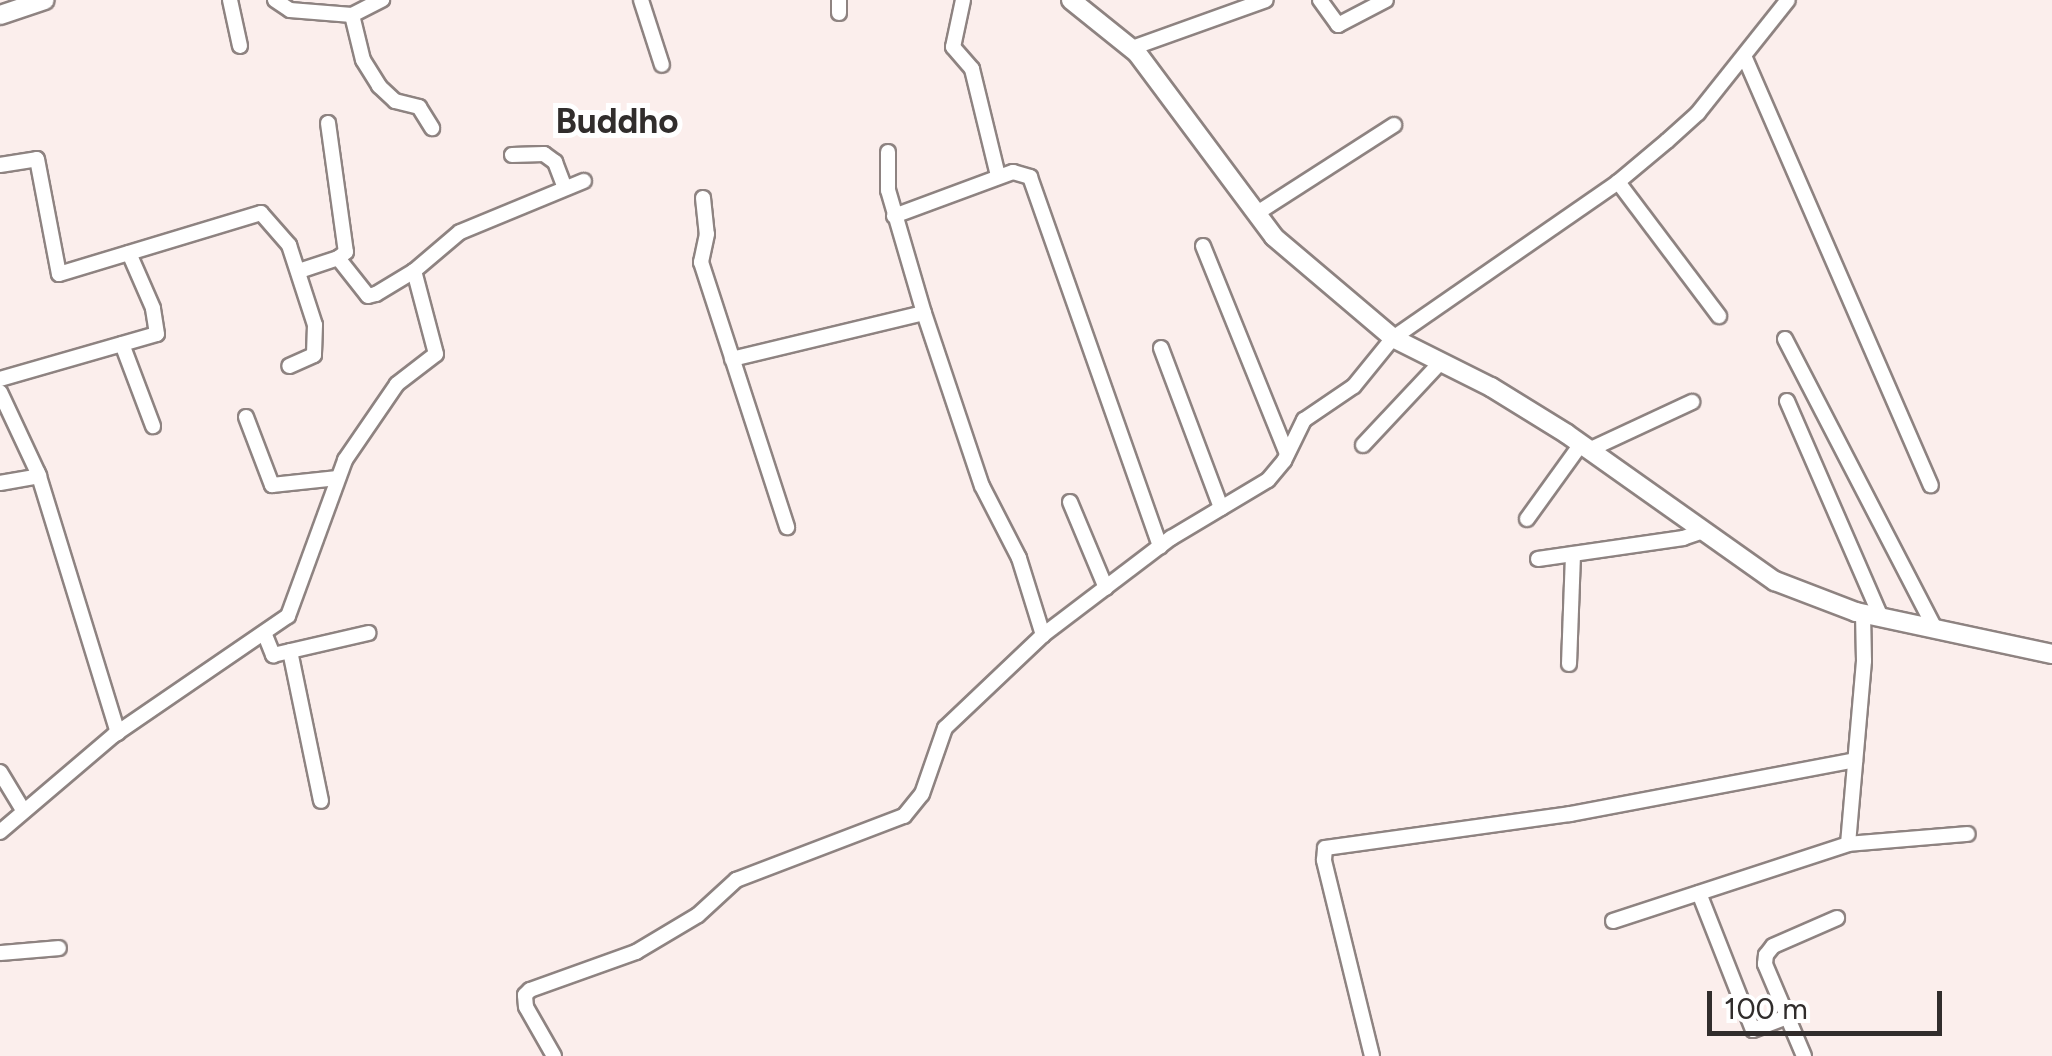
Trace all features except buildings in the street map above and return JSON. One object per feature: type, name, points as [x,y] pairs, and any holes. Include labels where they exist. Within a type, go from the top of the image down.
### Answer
[{"type":"street","points":[[0,15],[45,0]]},
{"type":"street","points":[[230,0],[240,46]]},
{"type":"street","points":[[275,0],[290,10],[352,14],[382,0]]},
{"type":"street","points":[[641,0],[662,64]]},
{"type":"street","points":[[963,0],[953,48],[972,69],[998,176]]},
{"type":"street","points":[[1071,0],[1132,48],[1190,119],[1274,237],[1393,338],[1491,388],[1585,447],[1775,581],[1872,615],[2052,654]]},
{"type":"street","points":[[1132,48],[1266,0]]},
{"type":"street","points":[[1320,0],[1338,26],[1386,0]]},
{"type":"street","points":[[554,1056],[526,1007],[530,990],[636,952],[698,915],[736,880],[904,816],[922,794],[945,728],[1044,635],[1160,547],[1268,480],[1304,420],[1354,386],[1393,338],[1618,182],[1698,113],[1788,0]]},
{"type":"street","points":[[352,14],[363,60],[379,86],[395,101],[419,107],[432,128]]},
{"type":"street","points":[[1745,58],[1932,486]]},
{"type":"street","points":[[299,271],[338,258],[346,246],[328,123]]},
{"type":"street","points":[[1257,213],[1394,126]]},
{"type":"street","points":[[888,152],[888,190],[924,314],[982,486],[1019,558],[1044,635]]},
{"type":"street","points":[[512,155],[544,154],[556,162],[565,188]]},
{"type":"street","points":[[0,165],[37,159],[59,274],[261,213],[285,238],[315,325],[314,355],[289,366]]},
{"type":"street","points":[[894,216],[998,176],[1013,172],[1030,177],[1160,547]]},
{"type":"street","points":[[338,258],[368,296],[414,271],[460,232],[584,180]]},
{"type":"street","points":[[1618,182],[1719,316]]},
{"type":"street","points":[[703,198],[707,234],[700,262],[787,526]]},
{"type":"street","points":[[1204,246],[1287,454]]},
{"type":"street","points":[[0,380],[156,334],[158,328],[129,253]]},
{"type":"street","points":[[0,832],[118,733],[288,616],[338,478],[397,384],[436,354],[414,271]]},
{"type":"street","points":[[732,359],[924,314]]},
{"type":"street","points":[[1785,338],[1935,628]]},
{"type":"street","points":[[122,344],[153,426]]},
{"type":"street","points":[[1160,348],[1222,508]]},
{"type":"street","points":[[1363,446],[1440,362]]},
{"type":"street","points":[[0,392],[39,476],[118,733]]},
{"type":"street","points":[[1787,401],[1872,615],[1864,660],[1848,844]]},
{"type":"street","points":[[1527,518],[1585,447],[1692,402]]},
{"type":"street","points":[[246,417],[272,486],[338,478]]},
{"type":"street","points":[[0,482],[39,476]]},
{"type":"street","points":[[1070,502],[1106,588]]},
{"type":"street","points":[[1538,560],[1703,531]]},
{"type":"street","points":[[1569,664],[1573,554]]},
{"type":"street","points":[[265,635],[273,654],[368,633]]},
{"type":"street","points":[[290,651],[321,801]]},
{"type":"street","points":[[1372,1056],[1324,860],[1326,848],[1587,812],[1855,760]]},
{"type":"street","points":[[0,772],[24,810]]},
{"type":"street","points":[[1613,922],[1848,844],[1968,834]]},
{"type":"street","points":[[1698,893],[1753,1030],[1787,1017]]},
{"type":"street","points":[[1804,1056],[1765,964],[1766,955],[1773,946],[1837,918]]},
{"type":"street","points":[[0,953],[58,948]]},
{"type":"district","name":"Buddho","points":[[617,121]]}]
